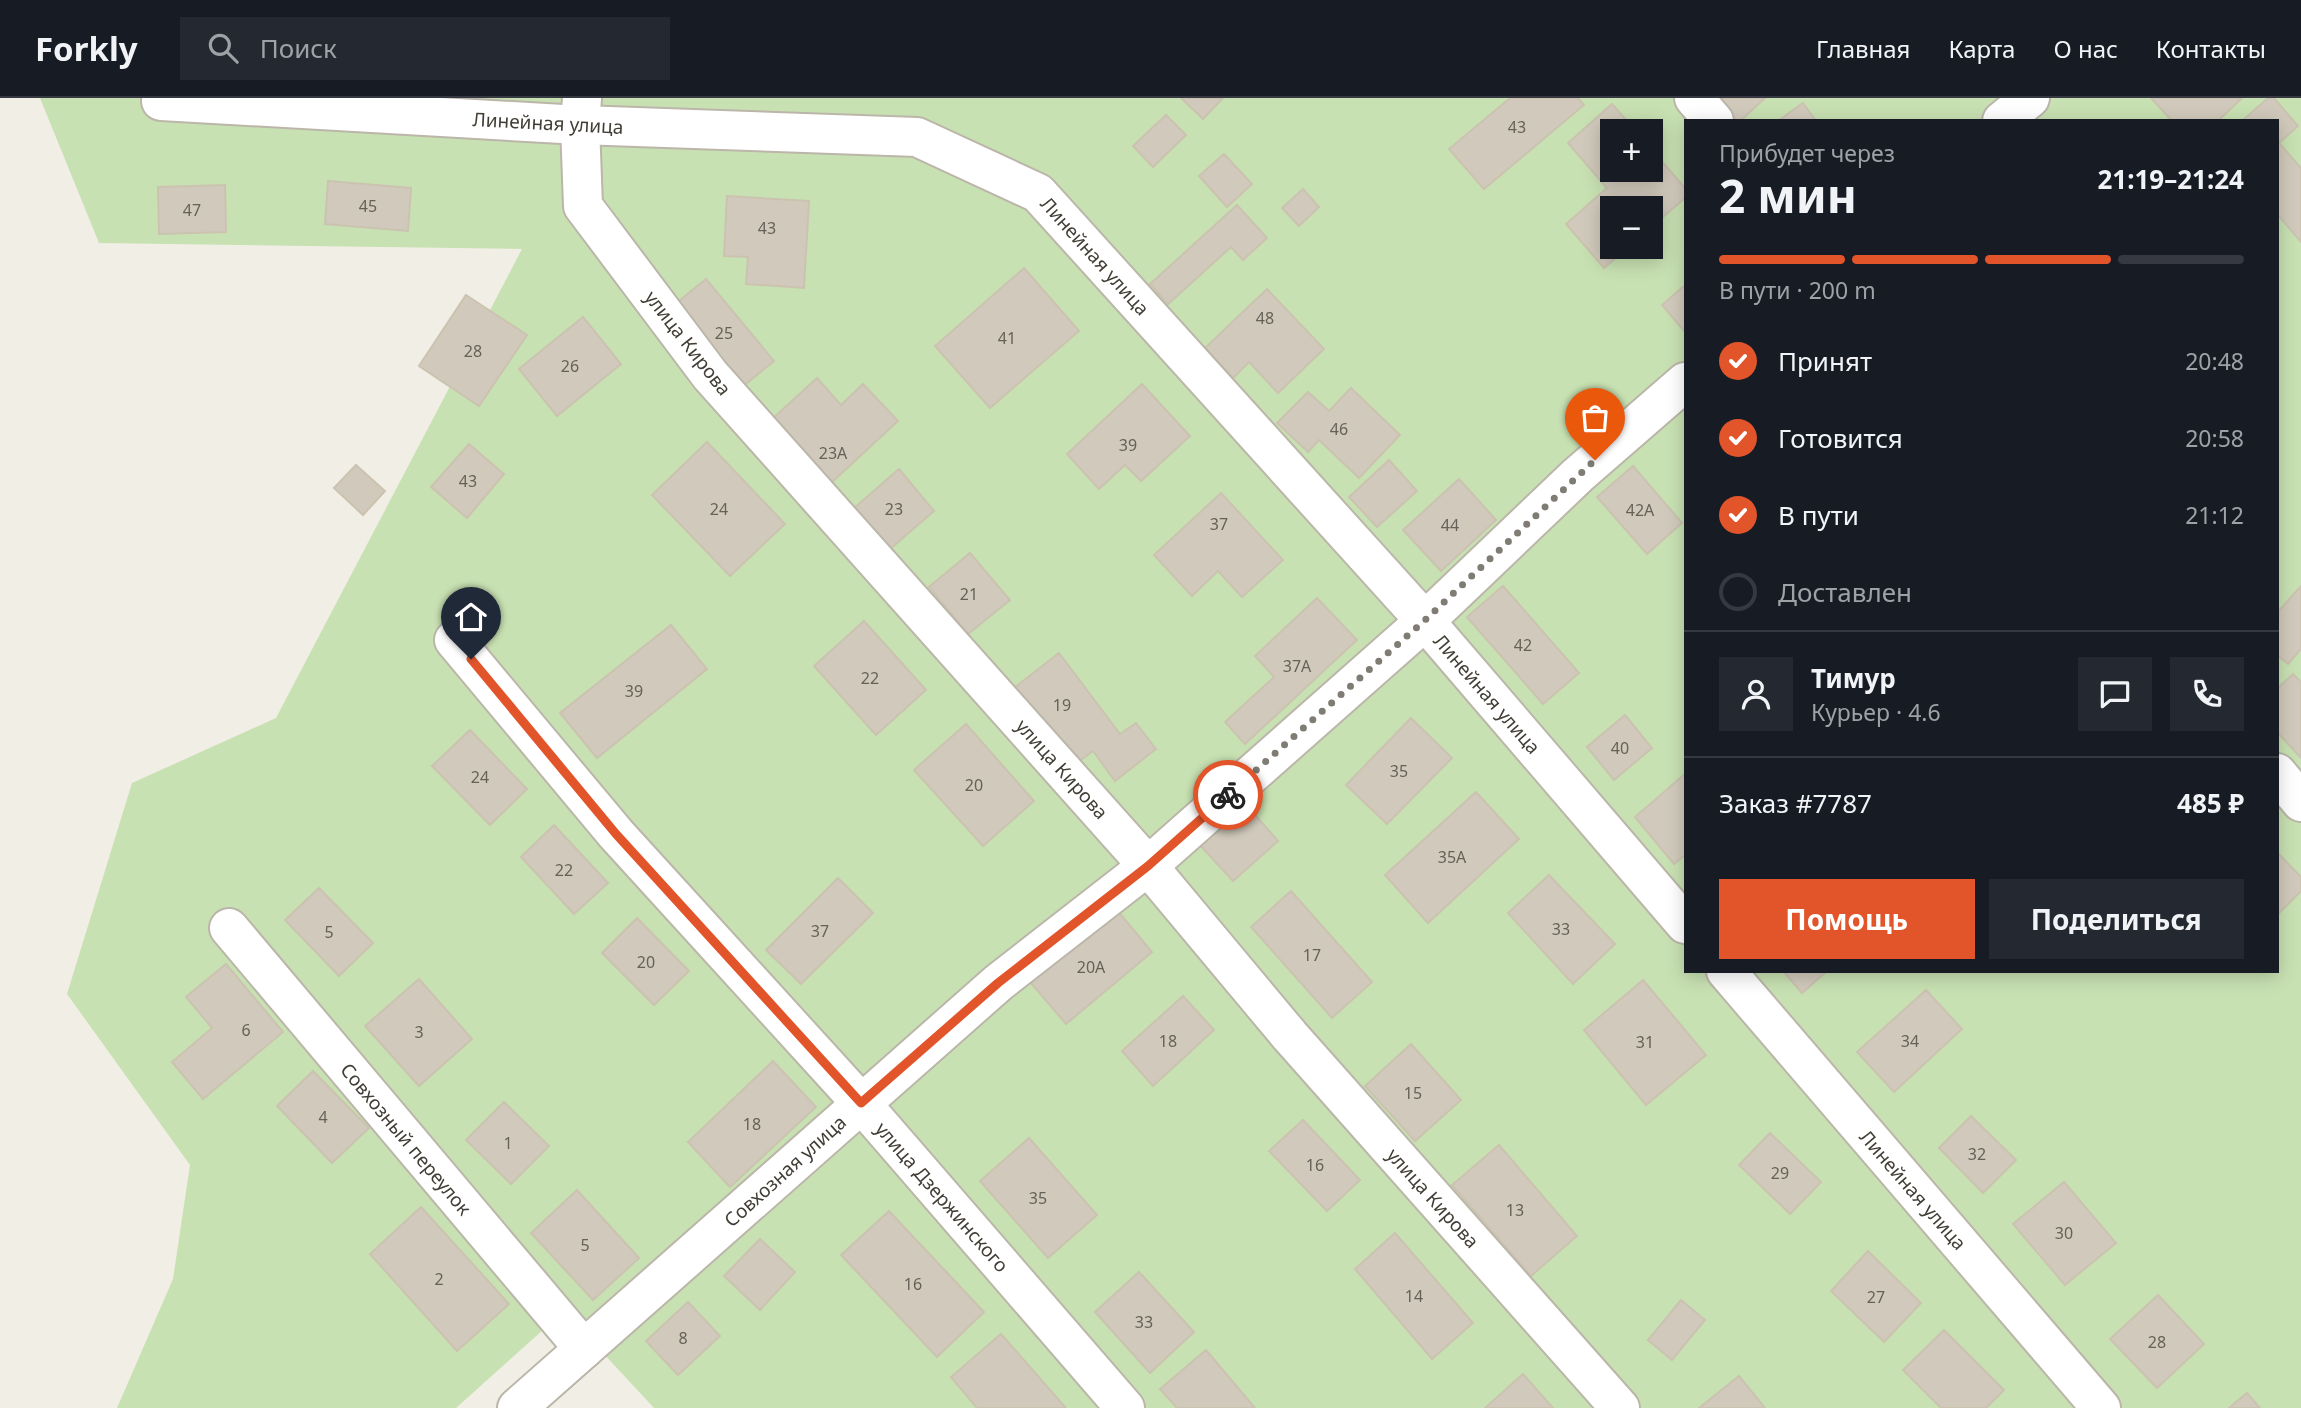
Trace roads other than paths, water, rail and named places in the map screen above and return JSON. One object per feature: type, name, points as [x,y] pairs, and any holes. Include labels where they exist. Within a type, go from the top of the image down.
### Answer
[{"type":"street","points":[[1694,98],[1712,119]]},
{"type":"street","points":[[2004,119],[2030,98]]},
{"type":"street","name":"Линейная улица","points":[[161,102],[581,112],[917,137],[1038,193],[1424,621],[1684,923]]},
{"type":"street","name":"улица Кирова","points":[[581,112],[583,206],[702,364],[1148,866],[1290,1036],[1620,1408]]},
{"type":"street","name":"Совхозная улица","points":[[517,1408],[998,983],[1148,866],[1424,621],[1578,475],[1684,383]]},
{"type":"street","name":"улица Дзержинского","points":[[454,640],[616,834],[861,1103],[1125,1408]]},
{"type":"street","points":[[2279,775],[2301,802]]},
{"type":"street","name":"Совхозный переулок","points":[[229,928],[584,1349]]},
{"type":"street","name":"Линейная улица","points":[[1728,973],[2101,1408]]}]
